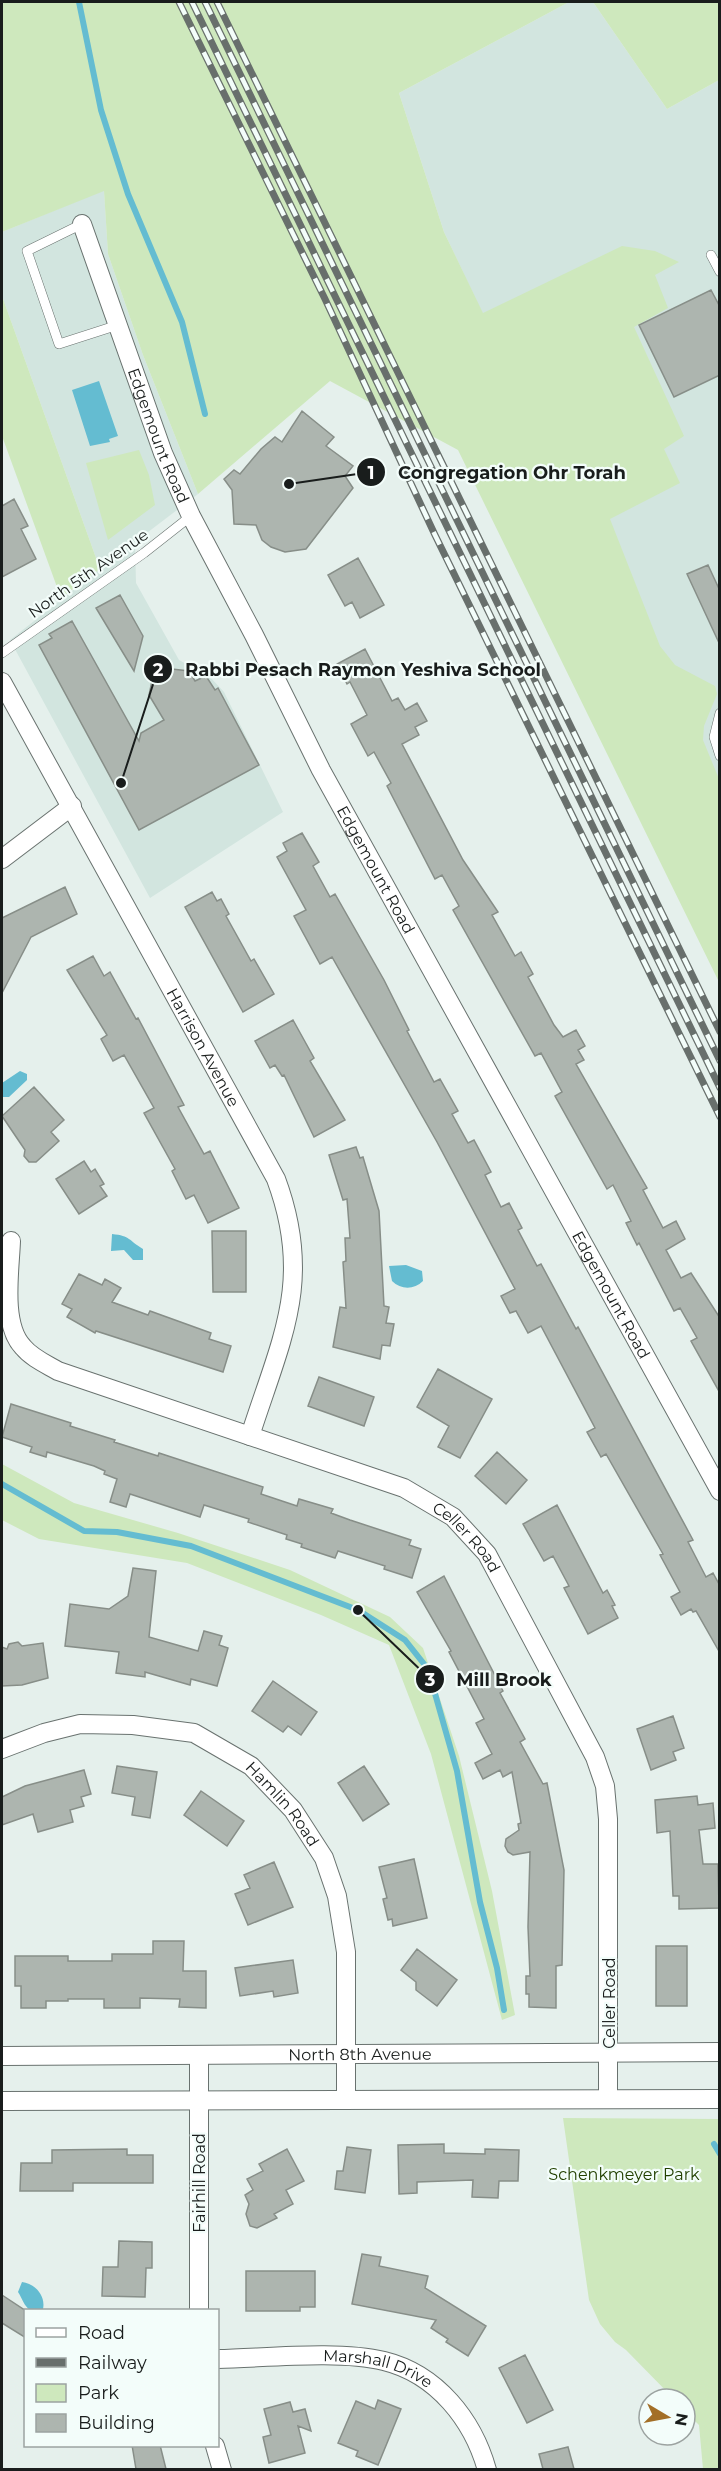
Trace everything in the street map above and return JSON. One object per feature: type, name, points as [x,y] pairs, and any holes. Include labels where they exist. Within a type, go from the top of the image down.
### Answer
[{"type":"street","name":"Edgemount Road","points":[[82,224],[163,453],[190,516],[254,635],[321,770],[720,1491]]},
{"type":"street","name":"Harrison Avenue","points":[[2,682],[276,1179],[287,1209],[293,1240],[294,1270],[291,1303],[285,1329],[250,1436]]},
{"type":"street","points":[[2,859],[72,806]]},
{"type":"street","name":"Celler Road","points":[[11,1241],[9,1304],[13,1328],[21,1346],[38,1360],[58,1371],[404,1488],[453,1517],[487,1554],[595,1757],[605,1786],[608,1819],[608,2099]]},
{"type":"street","name":"Hamlin Road","points":[[2,1749],[44,1733],[80,1724],[134,1725],[194,1733],[251,1766],[293,1810],[324,1858],[337,1896],[346,1952],[346,2099]]},
{"type":"street","name":"North 8th Avenue","points":[[2,2056],[720,2052]]},
{"type":"street","name":"Fairhill Road","points":[[199,2055],[199,2309]]},
{"type":"street","points":[[2,2100],[720,2099]]},
{"type":"street","name":"Marshall Drive","points":[[219,2359],[347,2356],[384,2361],[413,2372],[439,2391],[464,2415],[481,2450],[487,2469]]},
{"type":"street","points":[[216,2447],[222,2469]]},
{"type":"lane","points":[[82,224],[27,251],[59,344],[118,325]]},
{"type":"lane","points":[[711,255],[720,272]]},
{"type":"lane","name":"North 5th Avenue","points":[[2,653],[144,553],[190,516]]},
{"type":"lane","points":[[720,713],[714,737],[720,756]]},
{"type":"shaded area","points":[[569,2],[593,2],[667,109],[719,80],[719,811],[444,232],[399,93]]},
{"type":"shaded area","points":[[104,190],[108,254],[143,355],[198,494],[135,542],[136,583],[179,660],[210,677],[224,692],[283,812],[150,898],[10,640],[100,569],[2,296],[2,232]]},
{"type":"green space","points":[[2,2],[569,2],[399,93],[444,232],[483,313],[622,246],[655,251],[679,262],[655,275],[668,308],[634,327],[684,436],[664,449],[680,483],[610,519],[660,646],[675,665],[715,686],[717,694],[704,726],[703,740],[719,779],[719,982],[458,450],[330,381],[198,494],[143,355],[108,254],[104,191],[2,232]]},
{"type":"green space","points":[[593,2],[719,2],[719,80],[667,109]]},
{"type":"green space","points":[[2,296],[100,569],[61,598],[2,436]]},
{"type":"green space","points":[[139,450],[149,475],[155,505],[108,540],[86,463]]},
{"type":"green space","points":[[2,1464],[74,1503],[178,1533],[290,1570],[390,1617],[423,1648],[459,1756],[492,1891],[515,2015],[502,2020],[431,1754],[389,1645],[321,1615],[187,1563],[39,1539],[2,1520]]},
{"type":"green space","name":"Schenkmeyer Park","points":[[563,2118],[719,2119],[719,2469],[703,2469],[697,2423],[697,2387],[662,2387],[615,2342],[600,2324],[589,2300]]},
{"type":"water","points":[[99,381],[118,436],[109,439],[110,442],[90,446],[72,390]]},
{"type":"water","points":[[20,1071],[27,1074],[27,1080],[9,1097],[2,1097],[2,1083]]},
{"type":"water","points":[[112,1234],[126,1237],[143,1249],[143,1260],[133,1260],[124,1250],[111,1251]]},
{"type":"water","points":[[406,1265],[422,1271],[423,1281],[408,1288],[392,1281],[389,1266]]},
{"type":"water","points":[[22,2282],[31,2285],[43,2299],[43,2309],[29,2309],[18,2292]]},
{"type":"building","points":[[711,290],[720,307],[720,375],[674,397],[639,325]]},
{"type":"building","points":[[302,411],[334,437],[326,446],[353,466],[345,476],[353,488],[306,549],[285,552],[271,547],[262,540],[256,525],[234,524],[232,490],[224,479],[234,470],[240,474],[261,449],[275,437],[282,442]]},
{"type":"building","points":[[14,499],[28,526],[21,529],[36,559],[2,577],[2,506]]},
{"type":"building","points":[[358,558],[384,605],[360,618],[352,602],[345,606],[328,575]]},
{"type":"building","points":[[708,565],[720,591],[720,645],[687,574]]},
{"type":"building","points":[[120,595],[143,636],[134,671],[96,608]]},
{"type":"building","points":[[72,621],[139,741],[141,733],[164,720],[149,695],[152,681],[172,669],[189,671],[195,681],[206,676],[215,690],[218,688],[259,765],[139,830],[39,645],[52,638],[49,634]]},
{"type":"building","points":[[365,649],[392,701],[398,698],[405,710],[417,703],[427,721],[415,727],[419,735],[402,744],[463,860],[498,912],[492,915],[515,956],[521,952],[533,974],[528,977],[554,1025],[563,1037],[576,1030],[585,1046],[578,1050],[584,1060],[576,1064],[647,1188],[643,1190],[663,1228],[676,1221],[685,1239],[666,1250],[681,1278],[691,1273],[720,1318],[720,1393],[691,1341],[697,1338],[680,1308],[674,1311],[639,1243],[637,1245],[626,1223],[631,1221],[613,1185],[607,1189],[555,1096],[562,1092],[541,1053],[535,1056],[453,910],[459,906],[442,875],[435,879],[387,786],[391,783],[374,752],[368,756],[351,724],[367,715],[350,682],[347,684],[337,664]]},
{"type":"building","points":[[302,833],[319,862],[313,866],[330,897],[335,894],[384,980],[434,1082],[440,1079],[458,1111],[452,1114],[468,1143],[474,1140],[491,1172],[485,1175],[501,1207],[509,1203],[522,1228],[518,1230],[537,1266],[541,1264],[576,1329],[578,1327],[693,1540],[688,1542],[706,1577],[713,1573],[720,1586],[720,1653],[696,1611],[693,1612],[691,1609],[681,1615],[671,1597],[680,1592],[660,1555],[663,1554],[606,1454],[601,1457],[587,1432],[595,1428],[541,1326],[528,1333],[516,1311],[510,1313],[501,1296],[515,1289],[437,1142],[332,957],[320,964],[294,916],[306,910],[277,857],[287,851],[283,843]]},
{"type":"building","points":[[65,887],[77,914],[31,937],[2,993],[2,918]]},
{"type":"building","points":[[212,892],[217,901],[221,899],[229,914],[226,916],[251,961],[254,959],[274,994],[243,1012],[185,907]]},
{"type":"building","points":[[93,956],[104,976],[110,972],[136,1019],[138,1018],[184,1105],[178,1107],[204,1154],[210,1151],[239,1208],[208,1223],[194,1195],[186,1199],[172,1171],[175,1169],[144,1113],[154,1108],[124,1055],[113,1061],[101,1039],[107,1035],[67,970]]},
{"type":"building","points":[[293,1020],[314,1058],[310,1061],[345,1120],[314,1137],[284,1075],[282,1076],[275,1065],[270,1068],[255,1041]]},
{"type":"building","points":[[34,1087],[64,1120],[51,1132],[59,1141],[36,1162],[29,1162],[24,1156],[25,1150],[2,1116]]},
{"type":"building","points":[[356,1147],[360,1158],[363,1157],[379,1211],[384,1306],[389,1307],[386,1323],[394,1324],[390,1346],[382,1345],[380,1359],[333,1347],[340,1307],[346,1308],[343,1262],[346,1261],[345,1238],[350,1238],[347,1199],[343,1200],[329,1155]]},
{"type":"building","points":[[84,1161],[91,1172],[95,1169],[104,1184],[100,1186],[107,1196],[79,1214],[56,1179]]},
{"type":"building","points":[[212,1231],[246,1231],[246,1292],[213,1292]]},
{"type":"building","points":[[79,1274],[102,1285],[105,1279],[121,1288],[112,1302],[148,1315],[150,1311],[211,1333],[209,1339],[231,1346],[223,1372],[96,1331],[95,1333],[67,1317],[72,1309],[62,1304]]},
{"type":"building","points":[[438,1369],[492,1399],[460,1458],[438,1447],[449,1426],[417,1407]]},
{"type":"building","points":[[319,1377],[374,1397],[364,1426],[308,1406]]},
{"type":"building","points":[[11,1404],[71,1423],[70,1426],[115,1440],[114,1442],[158,1456],[159,1453],[263,1487],[261,1494],[297,1506],[299,1499],[333,1509],[331,1513],[411,1540],[409,1545],[421,1549],[412,1578],[384,1569],[385,1566],[338,1551],[335,1558],[301,1547],[302,1544],[286,1539],[287,1535],[248,1522],[249,1519],[204,1505],[200,1517],[130,1494],[126,1507],[110,1502],[117,1479],[104,1474],[105,1471],[47,1452],[46,1457],[30,1452],[32,1447],[2,1437]]},
{"type":"building","points":[[497,1452],[527,1480],[506,1504],[475,1476]]},
{"type":"building","points":[[557,1505],[603,1593],[607,1590],[615,1605],[612,1606],[618,1618],[588,1634],[564,1588],[569,1586],[553,1556],[544,1561],[523,1524]]},
{"type":"building","points":[[133,1568],[156,1571],[149,1637],[198,1651],[204,1631],[222,1636],[219,1645],[228,1648],[217,1686],[191,1679],[190,1685],[145,1672],[145,1677],[116,1673],[119,1652],[65,1646],[70,1604],[109,1609],[128,1596]]},
{"type":"building","points":[[444,1576],[503,1691],[500,1693],[525,1739],[520,1742],[543,1784],[547,1783],[564,1870],[562,1965],[556,1966],[556,2008],[529,2007],[529,1994],[526,1994],[526,1976],[530,1976],[528,1927],[530,1852],[513,1855],[505,1846],[506,1839],[519,1830],[518,1824],[521,1823],[512,1772],[503,1777],[500,1770],[483,1779],[475,1763],[492,1754],[476,1723],[484,1719],[449,1652],[451,1651],[417,1592]]},
{"type":"building","points":[[18,1642],[22,1646],[43,1643],[48,1678],[22,1685],[2,1686],[2,1647],[7,1649],[9,1644]]},
{"type":"building","points":[[273,1681],[317,1712],[301,1735],[288,1726],[283,1732],[252,1711]]},
{"type":"building","points":[[673,1716],[684,1748],[673,1752],[676,1760],[651,1770],[637,1729]]},
{"type":"building","points":[[117,1766],[157,1772],[150,1818],[132,1815],[135,1797],[112,1793]]},
{"type":"building","points":[[364,1766],[389,1804],[363,1821],[338,1783]]},
{"type":"building","points":[[84,1770],[91,1794],[81,1797],[84,1806],[70,1810],[73,1822],[38,1832],[33,1814],[2,1825],[2,1797],[25,1786]]},
{"type":"building","points":[[201,1791],[244,1821],[227,1846],[184,1815]]},
{"type":"building","points":[[697,1796],[698,1805],[713,1803],[715,1828],[699,1830],[703,1864],[718,1864],[719,1908],[679,1909],[679,1896],[673,1896],[670,1831],[657,1833],[655,1800]]},
{"type":"building","points":[[414,1859],[427,1918],[393,1926],[392,1919],[388,1920],[383,1899],[387,1898],[379,1867]]},
{"type":"building","points":[[274,1862],[293,1907],[248,1925],[235,1894],[250,1888],[244,1875]]},
{"type":"building","points":[[153,1941],[184,1941],[183,1971],[206,1971],[206,2008],[179,2007],[180,1999],[140,1998],[140,2008],[104,2008],[104,1999],[68,1999],[68,2001],[46,2001],[46,2008],[21,2008],[21,1986],[15,1986],[15,1956],[68,1956],[68,1961],[112,1961],[112,1954],[153,1954]]},
{"type":"building","points":[[656,1946],[687,1946],[687,2006],[656,2006]]},
{"type":"building","points":[[417,1949],[457,1980],[437,2006],[416,1990],[416,1982],[401,1970]]},
{"type":"building","points":[[293,1960],[298,1993],[274,1997],[273,1991],[240,1996],[235,1968]]},
{"type":"building","points":[[444,2144],[444,2153],[485,2154],[485,2149],[519,2150],[518,2181],[499,2181],[498,2198],[472,2197],[473,2180],[417,2182],[417,2193],[399,2194],[398,2145]]},
{"type":"building","points":[[347,2147],[371,2150],[365,2193],[335,2189],[337,2171],[343,2171]]},
{"type":"building","points":[[127,2149],[127,2155],[153,2155],[153,2183],[73,2183],[73,2191],[20,2191],[21,2163],[52,2163],[52,2150]]},
{"type":"building","points":[[287,2149],[304,2181],[286,2190],[293,2204],[274,2214],[277,2218],[257,2228],[250,2226],[246,2214],[249,2204],[245,2195],[253,2190],[247,2179],[263,2171],[259,2164]]},
{"type":"building","points":[[119,2241],[152,2242],[152,2268],[146,2268],[145,2297],[102,2296],[103,2267],[118,2267]]},
{"type":"building","points":[[362,2254],[381,2257],[379,2266],[428,2276],[425,2288],[486,2326],[468,2356],[446,2342],[448,2339],[431,2328],[436,2320],[352,2304]]},
{"type":"building","points":[[246,2271],[315,2271],[315,2307],[300,2307],[300,2311],[246,2311]]},
{"type":"building","points":[[2,2295],[24,2310],[24,2337],[2,2323]]},
{"type":"building","points":[[525,2355],[553,2410],[527,2423],[499,2368]]},
{"type":"building","points":[[378,2400],[401,2409],[378,2465],[356,2456],[358,2451],[338,2443],[356,2401],[375,2409]]},
{"type":"building","points":[[290,2402],[293,2412],[305,2409],[311,2431],[298,2426],[305,2453],[269,2463],[263,2437],[271,2435],[264,2409]]},
{"type":"building","points":[[132,2447],[160,2447],[166,2469],[136,2469]]},
{"type":"building","points":[[568,2447],[574,2469],[543,2469],[539,2454]]},
{"type":"waterway","points":[[79,2],[101,110],[128,194],[182,322],[205,414]]},
{"type":"waterway","points":[[2,1484],[84,1531],[117,1532],[191,1546],[358,1610],[405,1640],[428,1669],[457,1771],[480,1902],[497,1968],[504,2010]]},
{"type":"waterway","points":[[714,2144],[720,2154]]},
{"type":"railway","points":[[179,2],[325,299],[435,535],[720,1117]]},
{"type":"railway","points":[[192,2],[720,1088]]},
{"type":"railway","points":[[205,2],[720,1061]]},
{"type":"railway","points":[[217,2],[720,1032]]},
{"type":"place","name":"Congregation Ohr Torah","points":[[289,484]]},
{"type":"place","name":"Rabbi Pesach Raymon Yeshiva School","points":[[121,783]]},
{"type":"place","name":"Mill Brook","points":[[358,1610]]}]
